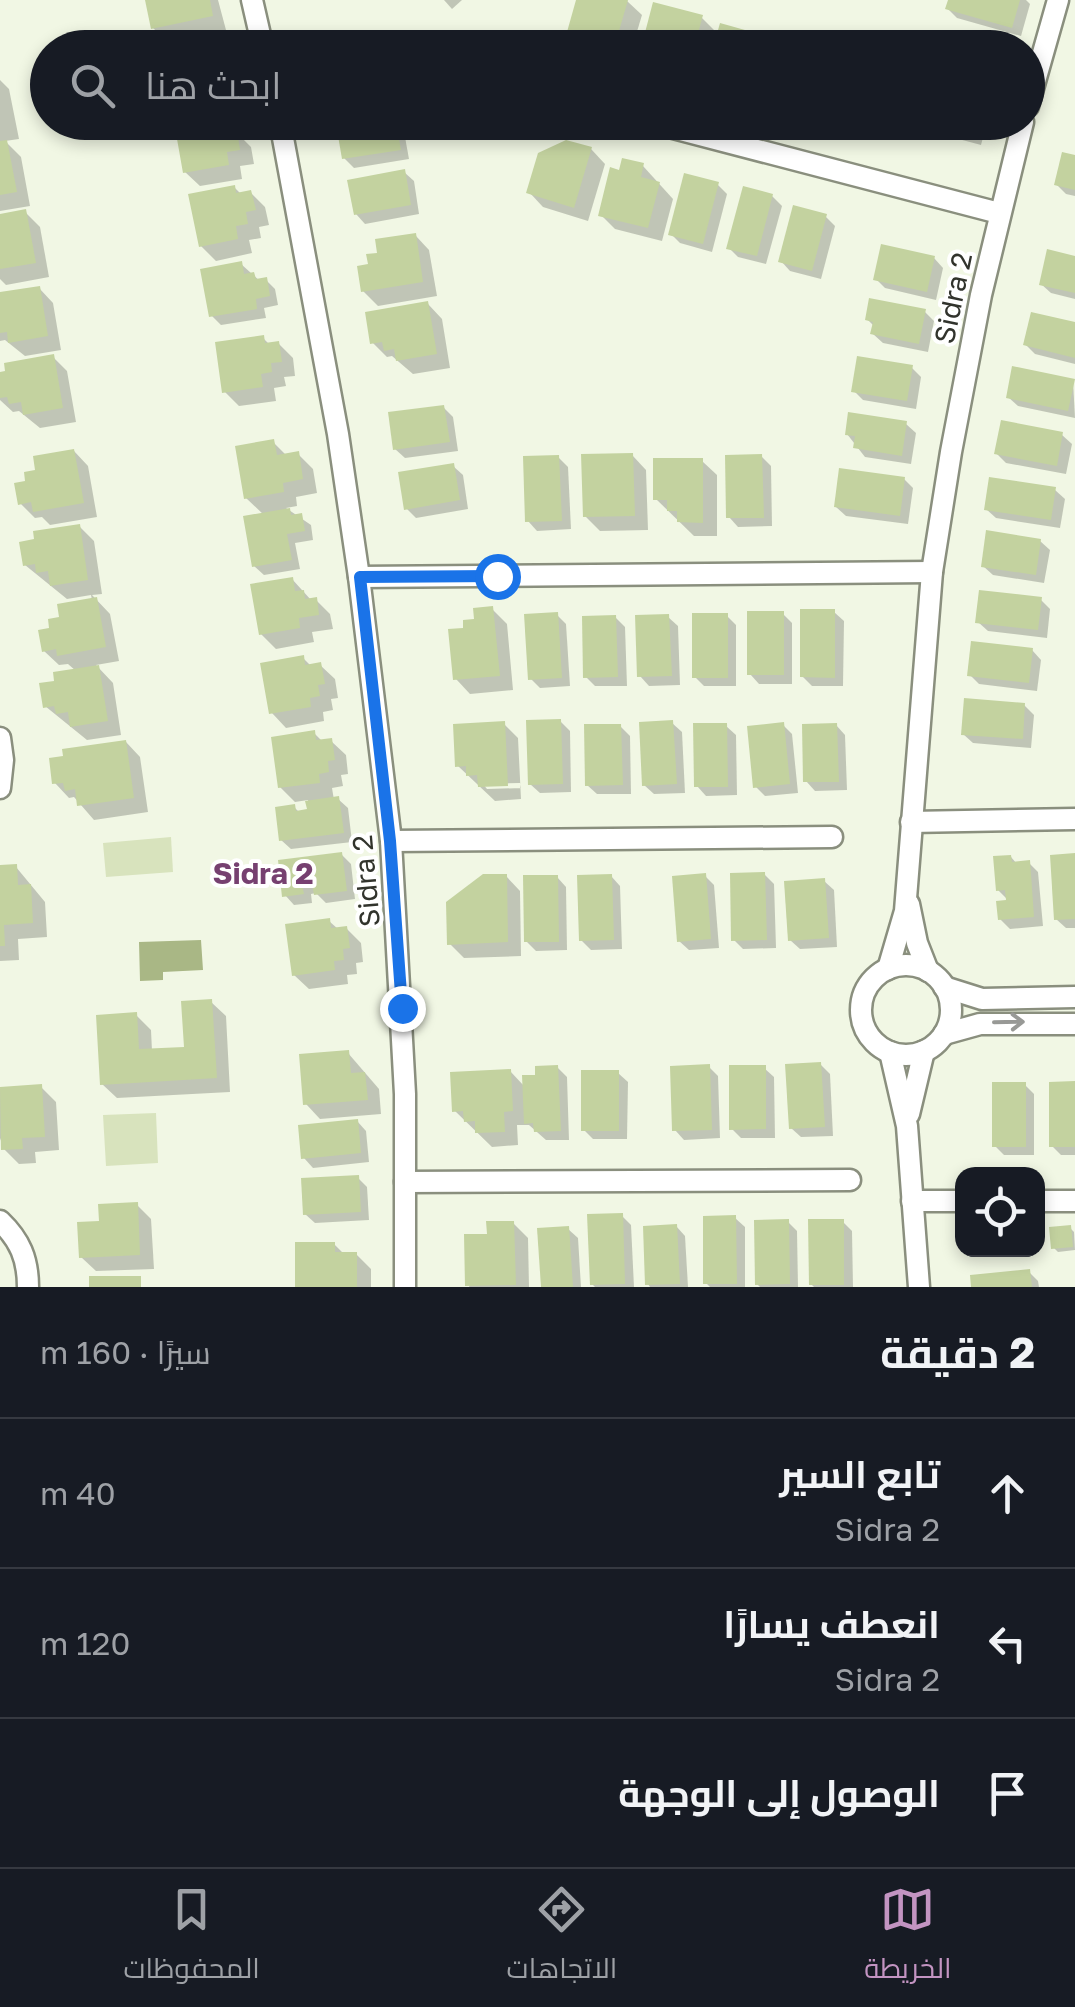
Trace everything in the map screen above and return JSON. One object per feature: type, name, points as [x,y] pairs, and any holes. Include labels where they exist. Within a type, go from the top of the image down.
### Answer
[{"type":"street","points":[[1045,46],[1058,0]]},
{"type":"street","points":[[256,2],[260,30]]},
{"type":"street","name":"Sidra 2","points":[[284,140],[317,309],[360,577],[390,841],[402,1008],[405,1287]]},
{"type":"street","points":[[719,140],[999,213]]},
{"type":"street","name":"Sidra 2","points":[[906,882],[932,572],[973,333],[1018,140]]},
{"type":"street","points":[[360,577],[932,572]]},
{"type":"street","points":[[0,738],[0,788]]},
{"type":"street","points":[[911,822],[1075,819]]},
{"type":"street","points":[[390,841],[832,837]]},
{"type":"street","points":[[888,969],[905,911],[906,882]]},
{"type":"street","points":[[906,882],[917,943],[928,971]]},
{"type":"street","points":[[944,986],[950,1002],[950,1019],[944,1034],[924,1052],[890,1052],[866,1032],[861,1016],[865,991],[878,974],[888,969],[915,966],[928,971],[944,986],[982,999],[1075,997]]},
{"type":"street","points":[[1043,998],[1075,980]]},
{"type":"street","points":[[944,1034],[980,1024],[1075,1024]]},
{"type":"street","points":[[890,1052],[907,1126],[919,1287]]},
{"type":"street","points":[[907,1126],[924,1052]]},
{"type":"street","points":[[406,1182],[850,1180]]},
{"type":"street","points":[[912,1202],[955,1201]]},
{"type":"street","points":[[1045,1201],[1075,1201]]},
{"type":"street","points":[[0,1221],[15,1236],[25,1256],[28,1287]]},
{"type":"shaded area","points":[[171,837],[173,872],[106,877],[103,843]]},
{"type":"shaded area","points":[[201,940],[203,970],[163,972],[163,980],[140,981],[139,942]]},
{"type":"shaded area","points":[[156,1113],[158,1163],[106,1166],[103,1115]]},
{"type":"building","points":[[145,0],[210,0],[213,16],[151,29]]},
{"type":"building","points":[[576,0],[628,0],[619,30],[568,30]]},
{"type":"building","points":[[948,0],[1020,0],[1012,28],[945,9]]},
{"type":"building","points":[[653,2],[703,15],[699,30],[646,30]]},
{"type":"building","points":[[720,23],[745,30],[718,30]]},
{"type":"building","points":[[7,140],[17,192],[0,195],[0,141]]},
{"type":"building","points":[[177,140],[238,140],[240,150],[227,152],[229,165],[183,173]]},
{"type":"building","points":[[339,140],[399,140],[401,150],[342,159]]},
{"type":"building","points":[[566,140],[592,147],[574,208],[526,193],[538,153]]},
{"type":"building","points":[[1062,152],[1075,155],[1075,190],[1054,185]]},
{"type":"building","points":[[622,158],[644,163],[641,177],[660,182],[648,228],[598,216],[610,167],[619,170]]},
{"type":"building","points":[[405,169],[411,205],[354,215],[347,180]]},
{"type":"building","points":[[684,173],[719,182],[703,244],[668,235]]},
{"type":"building","points":[[235,185],[236,193],[251,190],[256,210],[246,212],[248,224],[236,226],[238,239],[199,247],[188,194]]},
{"type":"building","points":[[743,186],[773,194],[757,256],[726,249]]},
{"type":"building","points":[[793,205],[827,214],[812,271],[778,262]]},
{"type":"building","points":[[26,209],[36,263],[0,269],[0,214]]},
{"type":"building","points":[[416,233],[423,282],[361,292],[357,266],[368,264],[366,254],[377,253],[375,239]]},
{"type":"building","points":[[881,244],[935,256],[927,292],[873,280]]},
{"type":"building","points":[[1047,249],[1075,256],[1075,293],[1039,285]]},
{"type":"building","points":[[242,261],[244,274],[254,272],[256,279],[267,277],[270,296],[256,299],[257,309],[209,317],[200,269]]},
{"type":"building","points":[[40,286],[48,336],[8,343],[7,332],[0,333],[0,292]]},
{"type":"building","points":[[869,298],[926,309],[919,344],[870,334],[873,322],[865,320]]},
{"type":"building","points":[[428,301],[437,354],[396,361],[394,349],[384,351],[382,342],[370,344],[365,312]]},
{"type":"building","points":[[1031,312],[1075,322],[1075,358],[1023,345]]},
{"type":"building","points":[[264,335],[265,343],[279,341],[282,362],[271,363],[272,372],[261,374],[263,387],[222,393],[215,342]]},
{"type":"building","points":[[54,354],[63,408],[23,415],[21,402],[9,404],[7,397],[0,398],[4,363]]},
{"type":"building","points":[[857,356],[913,365],[907,401],[851,392]]},
{"type":"building","points":[[1012,366],[1075,379],[1068,411],[1006,398]]},
{"type":"building","points":[[444,405],[450,442],[393,450],[388,412]]},
{"type":"building","points":[[848,412],[907,421],[902,456],[853,448],[855,436],[845,435]]},
{"type":"building","points":[[1001,420],[1063,432],[1057,466],[994,454]]},
{"type":"building","points":[[274,439],[277,455],[299,451],[303,479],[283,483],[284,492],[244,499],[235,446]]},
{"type":"building","points":[[74,449],[84,503],[33,512],[31,502],[18,505],[14,483],[25,481],[24,472],[35,470],[33,456]]},
{"type":"building","points":[[633,453],[635,516],[583,517],[581,454]]},
{"type":"building","points":[[762,454],[764,518],[726,518],[725,455]]},
{"type":"building","points":[[559,455],[562,521],[525,522],[523,456]]},
{"type":"building","points":[[653,458],[703,458],[703,523],[677,522],[677,511],[667,511],[667,500],[653,500]]},
{"type":"building","points":[[454,463],[460,500],[404,510],[398,472]]},
{"type":"building","points":[[839,468],[905,477],[900,516],[834,507]]},
{"type":"building","points":[[989,477],[1056,487],[1051,520],[984,510]]},
{"type":"building","points":[[290,508],[291,515],[302,513],[305,531],[287,534],[292,560],[252,567],[243,516]]},
{"type":"building","points":[[80,524],[88,580],[50,586],[48,571],[36,573],[35,564],[23,566],[19,542],[34,539],[33,531]]},
{"type":"building","points":[[986,530],[1041,539],[1036,575],[981,567]]},
{"type":"building","points":[[293,577],[295,591],[304,590],[305,599],[317,597],[319,615],[299,618],[300,628],[259,635],[250,584]]},
{"type":"building","points":[[979,590],[1042,597],[1038,630],[975,623]]},
{"type":"building","points":[[97,597],[106,647],[57,656],[56,649],[42,652],[38,630],[49,628],[48,619],[59,617],[57,604]]},
{"type":"building","points":[[493,606],[500,676],[453,680],[448,629],[463,628],[463,620],[474,619],[473,608]]},
{"type":"building","points":[[800,609],[835,609],[835,678],[800,677]]},
{"type":"building","points":[[747,611],[784,611],[784,675],[747,675]]},
{"type":"building","points":[[558,612],[562,678],[528,680],[524,614]]},
{"type":"building","points":[[692,613],[728,613],[728,678],[692,678]]},
{"type":"building","points":[[669,614],[672,676],[637,677],[635,615]]},
{"type":"building","points":[[616,615],[618,677],[583,678],[582,616]]},
{"type":"building","points":[[971,641],[1033,648],[1029,683],[967,676]]},
{"type":"building","points":[[304,655],[305,665],[321,662],[325,684],[318,685],[320,696],[310,698],[311,707],[269,714],[260,663]]},
{"type":"building","points":[[99,665],[108,721],[70,727],[68,712],[56,714],[54,706],[43,708],[39,683],[54,681],[53,672]]},
{"type":"building","points":[[964,698],[1025,703],[1023,739],[961,735]]},
{"type":"building","points":[[561,719],[563,784],[528,785],[526,720]]},
{"type":"building","points":[[673,720],[677,784],[642,786],[639,722]]},
{"type":"building","points":[[505,721],[508,786],[478,787],[477,775],[466,776],[466,766],[455,767],[453,724]]},
{"type":"building","points":[[784,722],[790,784],[753,788],[747,726]]},
{"type":"building","points":[[693,723],[727,723],[728,787],[694,787]]},
{"type":"building","points":[[837,723],[839,782],[803,782],[802,724]]},
{"type":"building","points":[[584,724],[621,724],[623,785],[585,786]]},
{"type":"building","points":[[315,730],[316,740],[332,738],[335,760],[328,761],[329,772],[319,774],[320,783],[278,788],[271,737]]},
{"type":"building","points":[[126,740],[134,798],[77,806],[75,789],[65,791],[63,783],[52,784],[49,758],[63,756],[62,749]]},
{"type":"building","points":[[339,796],[344,833],[279,841],[275,807],[295,804],[296,811],[307,809],[305,801]]},
{"type":"building","points":[[342,852],[347,891],[314,895],[312,884],[302,885],[304,894],[282,897],[278,860]]},
{"type":"building","points":[[1075,853],[1075,919],[1054,920],[1050,855]]},
{"type":"building","points":[[1011,855],[1012,862],[1030,860],[1034,917],[998,920],[996,901],[1006,900],[1005,890],[996,891],[993,856]]},
{"type":"building","points":[[17,864],[18,885],[31,884],[33,923],[4,925],[5,946],[0,946],[0,865]]},
{"type":"building","points":[[765,872],[767,940],[731,941],[730,873]]},
{"type":"building","points":[[706,873],[711,939],[677,942],[672,876]]},
{"type":"building","points":[[483,874],[507,874],[508,942],[447,945],[446,902]]},
{"type":"building","points":[[612,874],[614,940],[579,941],[577,875]]},
{"type":"building","points":[[523,875],[558,875],[559,942],[524,942]]},
{"type":"building","points":[[825,878],[829,938],[788,941],[784,881]]},
{"type":"building","points":[[330,918],[331,928],[347,926],[350,948],[343,949],[344,960],[334,961],[335,970],[292,976],[285,924]]},
{"type":"building","points":[[212,999],[217,1078],[100,1085],[96,1015],[137,1012],[139,1049],[184,1047],[181,1001]]},
{"type":"building","points":[[349,1050],[351,1073],[365,1072],[368,1100],[303,1105],[299,1054]]},
{"type":"building","points":[[821,1062],[825,1127],[789,1129],[785,1064]]},
{"type":"building","points":[[710,1064],[712,1130],[672,1131],[670,1066]]},
{"type":"building","points":[[558,1065],[561,1131],[534,1132],[533,1123],[524,1124],[522,1075],[535,1075],[535,1066]]},
{"type":"building","points":[[729,1065],[766,1065],[766,1129],[729,1130]]},
{"type":"building","points":[[511,1069],[513,1111],[504,1112],[505,1132],[475,1133],[475,1121],[464,1122],[463,1111],[452,1112],[450,1072]]},
{"type":"building","points":[[581,1070],[619,1070],[619,1131],[581,1131]]},
{"type":"building","points":[[1075,1081],[1075,1147],[1049,1147],[1049,1082]]},
{"type":"building","points":[[992,1082],[1026,1082],[1026,1147],[992,1147]]},
{"type":"building","points":[[42,1084],[45,1137],[22,1138],[23,1149],[1,1150],[0,1087]]},
{"type":"building","points":[[358,1119],[361,1153],[301,1159],[298,1125]]},
{"type":"building","points":[[359,1175],[361,1212],[303,1215],[301,1178]]},
{"type":"building","points":[[138,1202],[140,1255],[79,1258],[77,1222],[99,1221],[98,1204]]},
{"type":"building","points":[[623,1213],[625,1284],[590,1285],[587,1214]]},
{"type":"building","points":[[736,1215],[737,1284],[703,1284],[703,1216]]},
{"type":"building","points":[[789,1219],[790,1284],[755,1285],[754,1220]]},
{"type":"building","points":[[808,1219],[844,1219],[844,1285],[809,1285]]},
{"type":"building","points":[[486,1221],[514,1221],[516,1285],[465,1286],[464,1234],[487,1234]]},
{"type":"building","points":[[677,1224],[680,1284],[645,1285],[643,1226]]},
{"type":"building","points":[[1071,1225],[1073,1247],[1051,1249],[1049,1227]]},
{"type":"building","points":[[569,1226],[573,1287],[541,1287],[537,1228]]},
{"type":"building","points":[[295,1242],[335,1242],[335,1252],[357,1252],[357,1287],[295,1287]]},
{"type":"building","points":[[1030,1269],[1032,1287],[971,1287],[970,1275]]},
{"type":"building","points":[[89,1276],[141,1276],[141,1287],[89,1287]]},
{"type":"district","name":"Sidra 2","points":[[263,874]]},
{"type":"route","points":[[402,1008],[390,841],[360,577],[497,576]]}]
